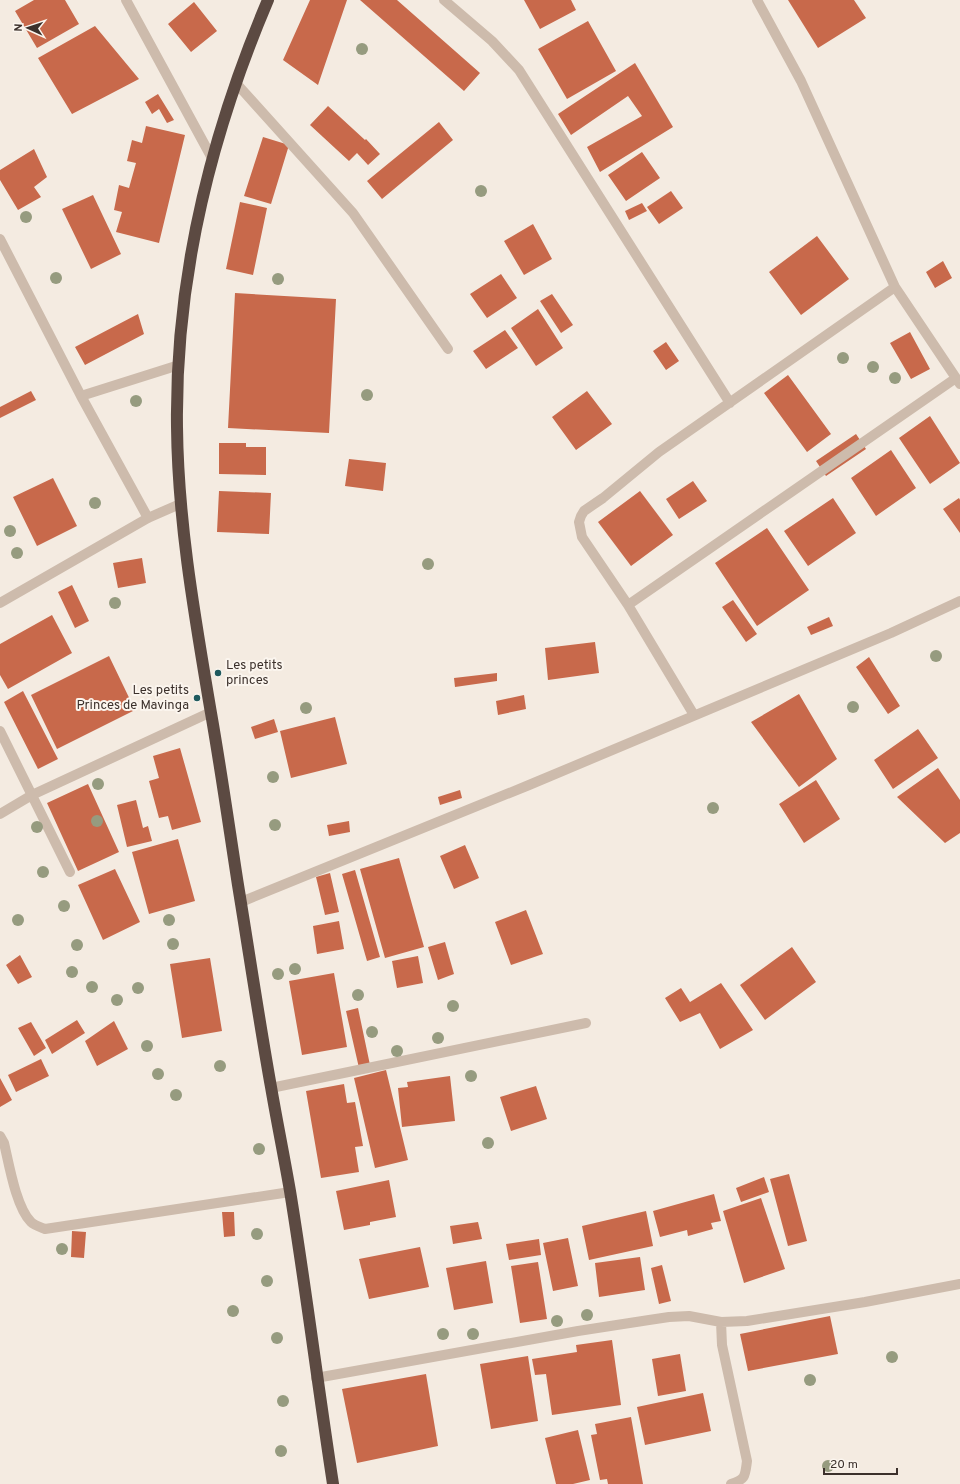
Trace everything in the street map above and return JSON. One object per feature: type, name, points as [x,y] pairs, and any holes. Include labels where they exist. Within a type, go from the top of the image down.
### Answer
[{"type":"highway","points":[[268,0],[236,83],[223,122],[196,227],[185,296],[179,365],[177,426],[180,504],[184,545],[199,644],[271,1088],[290,1192],[332,1484]]},
{"type":"street","points":[[126,0],[213,160]]},
{"type":"street","points":[[444,0],[492,41],[519,70],[730,404]]},
{"type":"street","points":[[628,605],[958,381],[895,287],[801,81],[757,0]]},
{"type":"street","points":[[236,83],[354,213],[448,350]]},
{"type":"street","points":[[0,239],[81,396],[148,518]]},
{"type":"street","points":[[694,715],[628,605],[582,536],[579,522],[581,516],[584,510],[603,498],[659,452],[730,404],[895,287]]},
{"type":"street","points":[[81,396],[179,365]]},
{"type":"street","points":[[0,603],[148,518],[180,504]]},
{"type":"street","points":[[241,902],[529,785],[891,633],[960,601]]},
{"type":"street","points":[[0,814],[32,795],[211,712]]},
{"type":"street","points":[[0,731],[70,872]]},
{"type":"street","points":[[271,1088],[586,1023]]},
{"type":"street","points":[[0,1136],[4,1143],[16,1193],[25,1214],[32,1223],[45,1229],[290,1192]]},
{"type":"street","points":[[316,1378],[578,1331],[669,1317],[689,1316],[720,1322],[747,1321],[960,1284]]},
{"type":"street","points":[[720,1322],[722,1345],[747,1461],[745,1474],[741,1481],[731,1484]]},
{"type":"building","points":[[34,0],[65,0],[79,24],[37,48],[15,11]]},
{"type":"building","points":[[310,0],[347,0],[318,85],[283,60]]},
{"type":"building","points":[[360,0],[397,0],[480,73],[464,91]]},
{"type":"building","points":[[524,0],[571,0],[576,10],[540,29]]},
{"type":"building","points":[[788,0],[854,0],[866,18],[818,48]]},
{"type":"building","points":[[194,2],[217,31],[191,52],[168,24]]},
{"type":"building","points":[[588,21],[616,71],[567,99],[538,49]]},
{"type":"building","points":[[95,26],[139,79],[72,114],[38,58]]},
{"type":"building","points":[[635,63],[673,127],[600,172],[587,147],[642,116],[628,96],[571,135],[558,114]]},
{"type":"building","points":[[158,94],[174,120],[167,123],[159,109],[152,114],[145,102]]},
{"type":"building","points":[[328,106],[365,140],[366,139],[380,154],[368,165],[357,153],[349,161],[310,125]]},
{"type":"building","points":[[439,122],[453,140],[382,199],[367,181]]},
{"type":"building","points":[[146,126],[185,135],[159,243],[116,232],[122,212],[114,210],[119,185],[129,188],[136,163],[127,161],[132,140],[142,143]]},
{"type":"building","points":[[263,137],[289,145],[271,204],[244,196]]},
{"type":"building","points":[[34,149],[47,177],[34,187],[41,197],[18,210],[0,180],[0,170]]},
{"type":"building","points":[[642,152],[660,178],[626,201],[608,175]]},
{"type":"building","points":[[671,191],[683,208],[659,224],[647,207]]},
{"type":"building","points":[[93,195],[121,254],[91,269],[62,209]]},
{"type":"building","points":[[240,202],[267,208],[253,275],[226,269]]},
{"type":"building","points":[[642,203],[647,211],[629,220],[625,211]]},
{"type":"building","points":[[533,224],[552,259],[524,275],[504,241]]},
{"type":"building","points":[[817,236],[849,279],[801,315],[769,272]]},
{"type":"building","points":[[943,261],[952,278],[935,288],[926,272]]},
{"type":"building","points":[[501,274],[517,298],[487,318],[470,294]]},
{"type":"building","points":[[235,293],[336,299],[329,433],[228,428]]},
{"type":"building","points":[[552,294],[573,325],[561,333],[540,301]]},
{"type":"building","points":[[538,309],[563,348],[536,366],[511,328]]},
{"type":"building","points":[[138,314],[144,334],[85,365],[75,347]]},
{"type":"building","points":[[505,330],[518,348],[486,369],[473,351]]},
{"type":"building","points":[[910,332],[930,369],[911,379],[890,343]]},
{"type":"building","points":[[666,342],[679,361],[666,370],[653,351]]},
{"type":"building","points":[[788,375],[831,434],[807,452],[764,393]]},
{"type":"building","points":[[31,391],[36,400],[0,418],[0,407]]},
{"type":"building","points":[[587,391],[612,424],[576,450],[552,417]]},
{"type":"building","points":[[930,416],[960,463],[930,484],[899,438]]},
{"type":"building","points":[[856,434],[866,449],[826,476],[816,461]]},
{"type":"building","points":[[219,443],[246,443],[246,447],[266,447],[266,475],[219,474]]},
{"type":"building","points":[[891,450],[916,488],[876,516],[851,478]]},
{"type":"building","points":[[349,459],[386,463],[383,491],[345,486]]},
{"type":"building","points":[[53,478],[77,526],[37,546],[13,497]]},
{"type":"building","points":[[693,481],[707,501],[679,519],[666,499]]},
{"type":"building","points":[[219,491],[271,493],[269,534],[217,532]]},
{"type":"building","points":[[640,491],[673,535],[631,566],[598,522]]},
{"type":"building","points":[[833,498],[856,533],[808,566],[784,531]]},
{"type":"building","points":[[959,498],[960,500],[960,533],[943,509]]},
{"type":"building","points":[[767,528],[809,590],[757,626],[715,563]]},
{"type":"building","points":[[142,558],[146,583],[118,588],[113,563]]},
{"type":"building","points":[[72,585],[89,621],[75,628],[58,592]]},
{"type":"building","points":[[733,600],[757,634],[746,642],[722,607]]},
{"type":"building","points":[[52,615],[72,653],[8,689],[0,675],[0,644]]},
{"type":"building","points":[[829,617],[833,626],[811,635],[807,627]]},
{"type":"building","points":[[595,642],[599,673],[548,680],[545,648]]},
{"type":"building","points":[[109,656],[135,710],[57,749],[31,695]]},
{"type":"building","points":[[869,657],[900,706],[888,714],[856,667]]},
{"type":"building","points":[[497,673],[497,681],[455,687],[454,678]]},
{"type":"building","points":[[23,691],[58,759],[38,769],[4,702]]},
{"type":"building","points":[[799,694],[837,759],[799,787],[751,722]]},
{"type":"building","points":[[524,695],[526,709],[498,715],[496,701]]},
{"type":"building","points":[[335,717],[347,764],[291,778],[280,731]]},
{"type":"building","points":[[274,719],[278,732],[255,739],[251,727]]},
{"type":"building","points":[[918,729],[938,758],[893,789],[874,760]]},
{"type":"building","points":[[180,748],[201,822],[172,830],[168,816],[159,818],[149,781],[159,778],[153,756]]},
{"type":"building","points":[[938,768],[960,800],[960,833],[945,843],[897,797]]},
{"type":"building","points":[[816,780],[840,819],[804,843],[779,804]]},
{"type":"building","points":[[88,784],[119,852],[78,871],[47,803]]},
{"type":"building","points":[[460,790],[462,798],[440,805],[438,797]]},
{"type":"building","points":[[136,800],[143,828],[148,826],[152,841],[127,847],[117,805]]},
{"type":"building","points":[[349,821],[350,832],[329,836],[327,825]]},
{"type":"building","points":[[178,839],[195,901],[149,914],[132,852]]},
{"type":"building","points":[[465,845],[479,878],[454,889],[440,856]]},
{"type":"building","points":[[399,858],[424,947],[385,958],[360,869]]},
{"type":"building","points":[[115,869],[140,922],[103,940],[78,885]]},
{"type":"building","points":[[355,870],[380,957],[367,961],[342,874]]},
{"type":"building","points":[[330,873],[339,912],[325,915],[316,877]]},
{"type":"building","points":[[526,910],[543,954],[511,965],[495,922]]},
{"type":"building","points":[[339,921],[344,949],[317,954],[313,926]]},
{"type":"building","points":[[445,942],[454,974],[438,980],[428,947]]},
{"type":"building","points":[[792,947],[816,982],[765,1020],[740,985]]},
{"type":"building","points":[[20,955],[32,977],[18,984],[6,965]]},
{"type":"building","points":[[418,956],[423,983],[397,988],[392,961]]},
{"type":"building","points":[[210,958],[222,1031],[182,1038],[170,964]]},
{"type":"building","points":[[334,973],[347,1047],[302,1055],[289,981]]},
{"type":"building","points":[[721,983],[753,1030],[720,1049],[700,1013],[680,1022],[665,998],[681,988],[690,1002]]},
{"type":"building","points":[[358,1008],[370,1065],[359,1068],[346,1011]]},
{"type":"building","points":[[77,1020],[85,1033],[52,1054],[45,1040]]},
{"type":"building","points":[[114,1021],[128,1049],[97,1066],[85,1041]]},
{"type":"building","points":[[31,1022],[46,1048],[34,1056],[18,1028]]},
{"type":"building","points":[[41,1059],[49,1076],[16,1092],[8,1075]]},
{"type":"building","points":[[386,1070],[408,1160],[375,1168],[354,1078]]},
{"type":"building","points":[[450,1076],[455,1121],[402,1127],[398,1088],[408,1087],[407,1082]]},
{"type":"building","points":[[0,1078],[12,1100],[0,1107]]},
{"type":"building","points":[[344,1084],[347,1103],[355,1102],[363,1146],[355,1147],[359,1172],[321,1178],[306,1091]]},
{"type":"building","points":[[536,1086],[547,1119],[511,1131],[500,1097]]},
{"type":"building","points":[[789,1174],[807,1241],[788,1246],[770,1179]]},
{"type":"building","points":[[764,1177],[769,1192],[741,1202],[736,1188]]},
{"type":"building","points":[[389,1180],[396,1217],[370,1222],[370,1225],[344,1230],[336,1191]]},
{"type":"building","points":[[714,1194],[721,1221],[711,1223],[713,1229],[688,1236],[687,1230],[660,1237],[653,1211]]},
{"type":"building","points":[[761,1198],[785,1269],[744,1283],[723,1211]]},
{"type":"building","points":[[646,1211],[653,1246],[589,1260],[582,1226]]},
{"type":"building","points":[[222,1212],[234,1212],[235,1236],[224,1237]]},
{"type":"building","points":[[478,1222],[482,1239],[453,1244],[450,1226]]},
{"type":"building","points":[[72,1231],[86,1232],[84,1258],[71,1257]]},
{"type":"building","points":[[568,1238],[578,1286],[553,1291],[543,1243]]},
{"type":"building","points":[[539,1239],[541,1255],[509,1260],[506,1244]]},
{"type":"building","points":[[420,1247],[429,1287],[369,1299],[359,1259]]},
{"type":"building","points":[[640,1257],[645,1290],[599,1297],[595,1263]]},
{"type":"building","points":[[486,1261],[493,1303],[454,1310],[446,1268]]},
{"type":"building","points":[[538,1262],[547,1319],[520,1323],[511,1266]]},
{"type":"building","points":[[662,1265],[671,1301],[659,1304],[651,1268]]},
{"type":"building","points":[[830,1316],[838,1354],[748,1371],[740,1334]]},
{"type":"building","points":[[612,1340],[621,1405],[552,1415],[546,1374],[535,1375],[532,1359],[577,1352],[576,1345]]},
{"type":"building","points":[[680,1354],[686,1391],[658,1396],[652,1359]]},
{"type":"building","points":[[528,1356],[538,1421],[491,1429],[480,1364]]},
{"type":"building","points":[[426,1374],[438,1446],[357,1463],[342,1389]]},
{"type":"building","points":[[703,1393],[711,1431],[645,1445],[637,1407]]},
{"type":"building","points":[[631,1417],[643,1484],[608,1484],[607,1479],[600,1480],[591,1435],[597,1434],[595,1424]]},
{"type":"building","points":[[578,1430],[590,1480],[573,1484],[556,1484],[545,1438]]},
{"type":"place","name":"Les petits princes","points":[[218,673]]},
{"type":"place","name":"Les petits Princes de Mavinga","points":[[197,698]]}]
